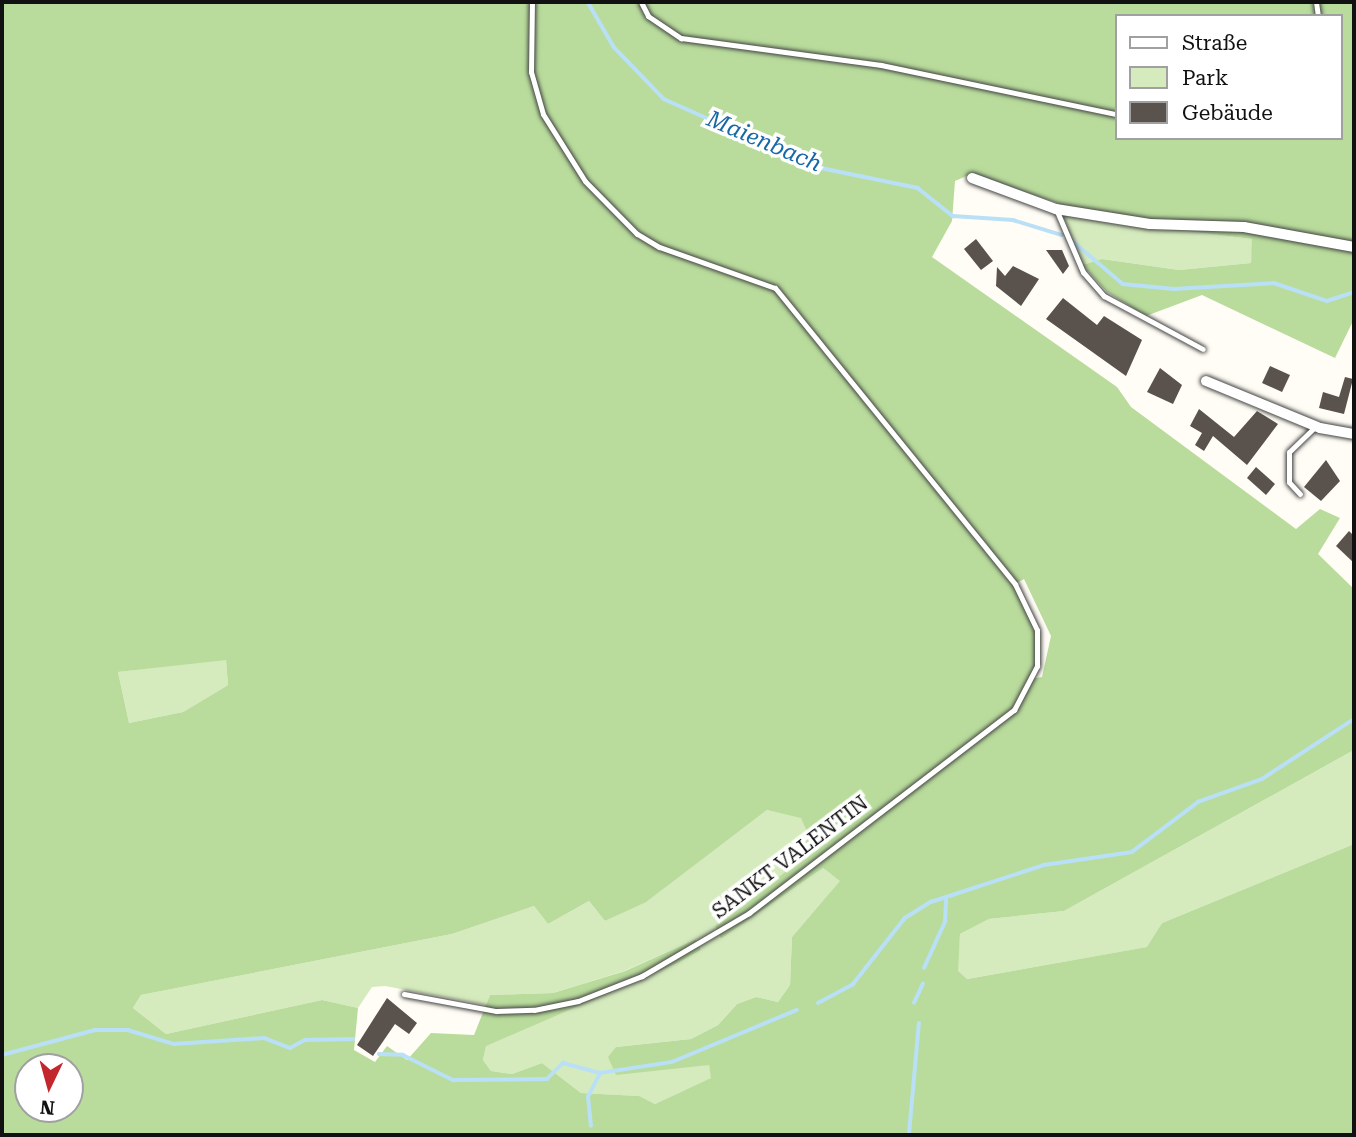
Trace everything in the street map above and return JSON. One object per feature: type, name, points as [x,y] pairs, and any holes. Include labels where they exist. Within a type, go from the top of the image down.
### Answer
[{"type":"street","points":[[972,178],[1056,209],[1150,224],[1244,227],[1354,247]]},
{"type":"street","points":[[1206,381],[1316,426],[1354,434]]},
{"type":"lane","name":"SANKT VALENTIN","points":[[404,993],[496,1011],[534,1010],[578,1001],[642,976],[749,913],[1014,710],[1037,666],[1038,646],[1031,612],[1015,584],[775,288],[659,247],[637,234],[585,181],[543,114],[531,72],[532,2]]},
{"type":"lane","points":[[641,2],[648,16],[681,38],[881,65],[1114,114]]},
{"type":"lane","points":[[1056,209],[1077,262],[1104,296],[1203,349]]},
{"type":"lane","points":[[1300,494],[1289,482],[1289,452],[1316,426]]},
{"type":"green space","points":[[2,2],[1354,2],[1354,319],[1335,358],[1202,295],[1146,316],[1107,292],[1082,265],[1102,259],[1179,270],[1251,263],[1252,239],[1063,216],[1058,203],[971,174],[955,181],[952,221],[932,257],[1117,387],[1131,407],[1296,529],[1320,509],[1340,518],[1318,554],[1354,589],[1354,750],[1064,911],[989,919],[960,934],[958,971],[967,979],[1147,947],[1162,923],[1354,844],[1354,1135],[2,1135]],"holes":[[[1024,579],[1051,636],[1042,677],[1030,679],[1037,666],[1037,630],[1015,584]],[[226,660],[228,685],[183,712],[129,723],[118,672]],[[767,810],[801,818],[807,832],[803,858],[715,926],[721,939],[823,868],[840,881],[792,937],[790,985],[778,1002],[756,997],[737,1004],[718,1025],[691,1039],[616,1047],[608,1057],[616,1075],[709,1065],[711,1078],[655,1104],[639,1096],[581,1093],[542,1063],[512,1074],[491,1071],[483,1060],[486,1046],[678,963],[701,950],[696,939],[625,971],[553,993],[490,995],[474,1035],[431,1033],[407,1060],[387,1046],[375,1062],[354,1050],[358,1008],[322,1000],[166,1034],[133,1008],[141,995],[452,934],[534,906],[548,924],[589,901],[605,921],[646,902]]]},
{"type":"green space","points":[[1063,216],[1253,239],[1251,263],[1179,270],[1102,259],[1082,265]]},
{"type":"green space","points":[[226,659],[228,685],[183,712],[129,723],[118,672]]},
{"type":"green space","points":[[1354,750],[1354,844],[1162,923],[1148,947],[967,979],[957,971],[960,934],[989,919],[1064,911]]},
{"type":"green space","points":[[767,810],[801,817],[807,832],[803,858],[715,926],[721,939],[823,868],[841,881],[792,937],[790,985],[778,1002],[756,997],[737,1004],[718,1025],[691,1039],[616,1047],[709,1065],[712,1078],[655,1104],[638,1096],[581,1093],[542,1063],[512,1074],[491,1071],[483,1060],[486,1045],[678,963],[701,950],[696,939],[624,971],[553,993],[490,995],[486,1005],[385,986],[372,987],[358,1008],[322,1000],[166,1034],[133,1008],[141,995],[452,934],[534,906],[548,924],[589,901],[605,921],[646,901]]},
{"type":"building","points":[[976,239],[993,261],[981,270],[964,249]]},
{"type":"building","points":[[1046,250],[1062,250],[1069,266],[1063,274]]},
{"type":"building","points":[[1013,266],[1039,279],[1021,306],[996,286],[997,267],[1005,276]]},
{"type":"building","points":[[1063,298],[1097,325],[1104,316],[1142,340],[1126,376],[1046,319]]},
{"type":"building","points":[[1270,366],[1290,375],[1282,392],[1262,383]]},
{"type":"building","points":[[1160,368],[1182,385],[1173,404],[1147,392]]},
{"type":"building","points":[[1345,377],[1353,379],[1344,414],[1319,408],[1323,392],[1339,397]]},
{"type":"building","points":[[1199,409],[1234,437],[1257,411],[1278,424],[1247,465],[1213,436],[1204,451],[1195,445],[1202,433],[1190,426]]},
{"type":"building","points":[[1326,460],[1340,481],[1321,501],[1304,487]]},
{"type":"building","points":[[1256,467],[1275,484],[1266,495],[1247,478]]},
{"type":"building","points":[[1349,531],[1354,536],[1354,563],[1336,546]]},
{"type":"building","points":[[387,998],[417,1023],[409,1034],[395,1024],[373,1056],[357,1045]]},
{"type":"waterway","name":"Maienbach","points":[[588,2],[614,47],[664,99],[816,167],[918,188],[953,216],[1013,220],[1062,235]]},
{"type":"waterway","name":"Maienbach","points":[[1069,238],[1123,284],[1174,289],[1274,283],[1327,301],[1354,292]]},
{"type":"waterway","points":[[818,1003],[853,984],[905,918],[931,902],[1044,865],[1132,852],[1198,802],[1262,779],[1354,719]]},
{"type":"waterway","points":[[924,968],[945,922],[946,901]]},
{"type":"waterway","points":[[914,1003],[923,984]]},
{"type":"waterway","points":[[379,1054],[403,1055],[453,1080],[547,1079],[563,1063],[600,1073],[672,1062],[797,1010]]},
{"type":"waterway","points":[[909,1134],[919,1023]]},
{"type":"waterway","points":[[2,1055],[95,1030],[128,1030],[174,1044],[264,1038],[290,1048],[305,1040],[353,1039]]},
{"type":"waterway","points":[[591,1126],[588,1097],[600,1073]]}]
